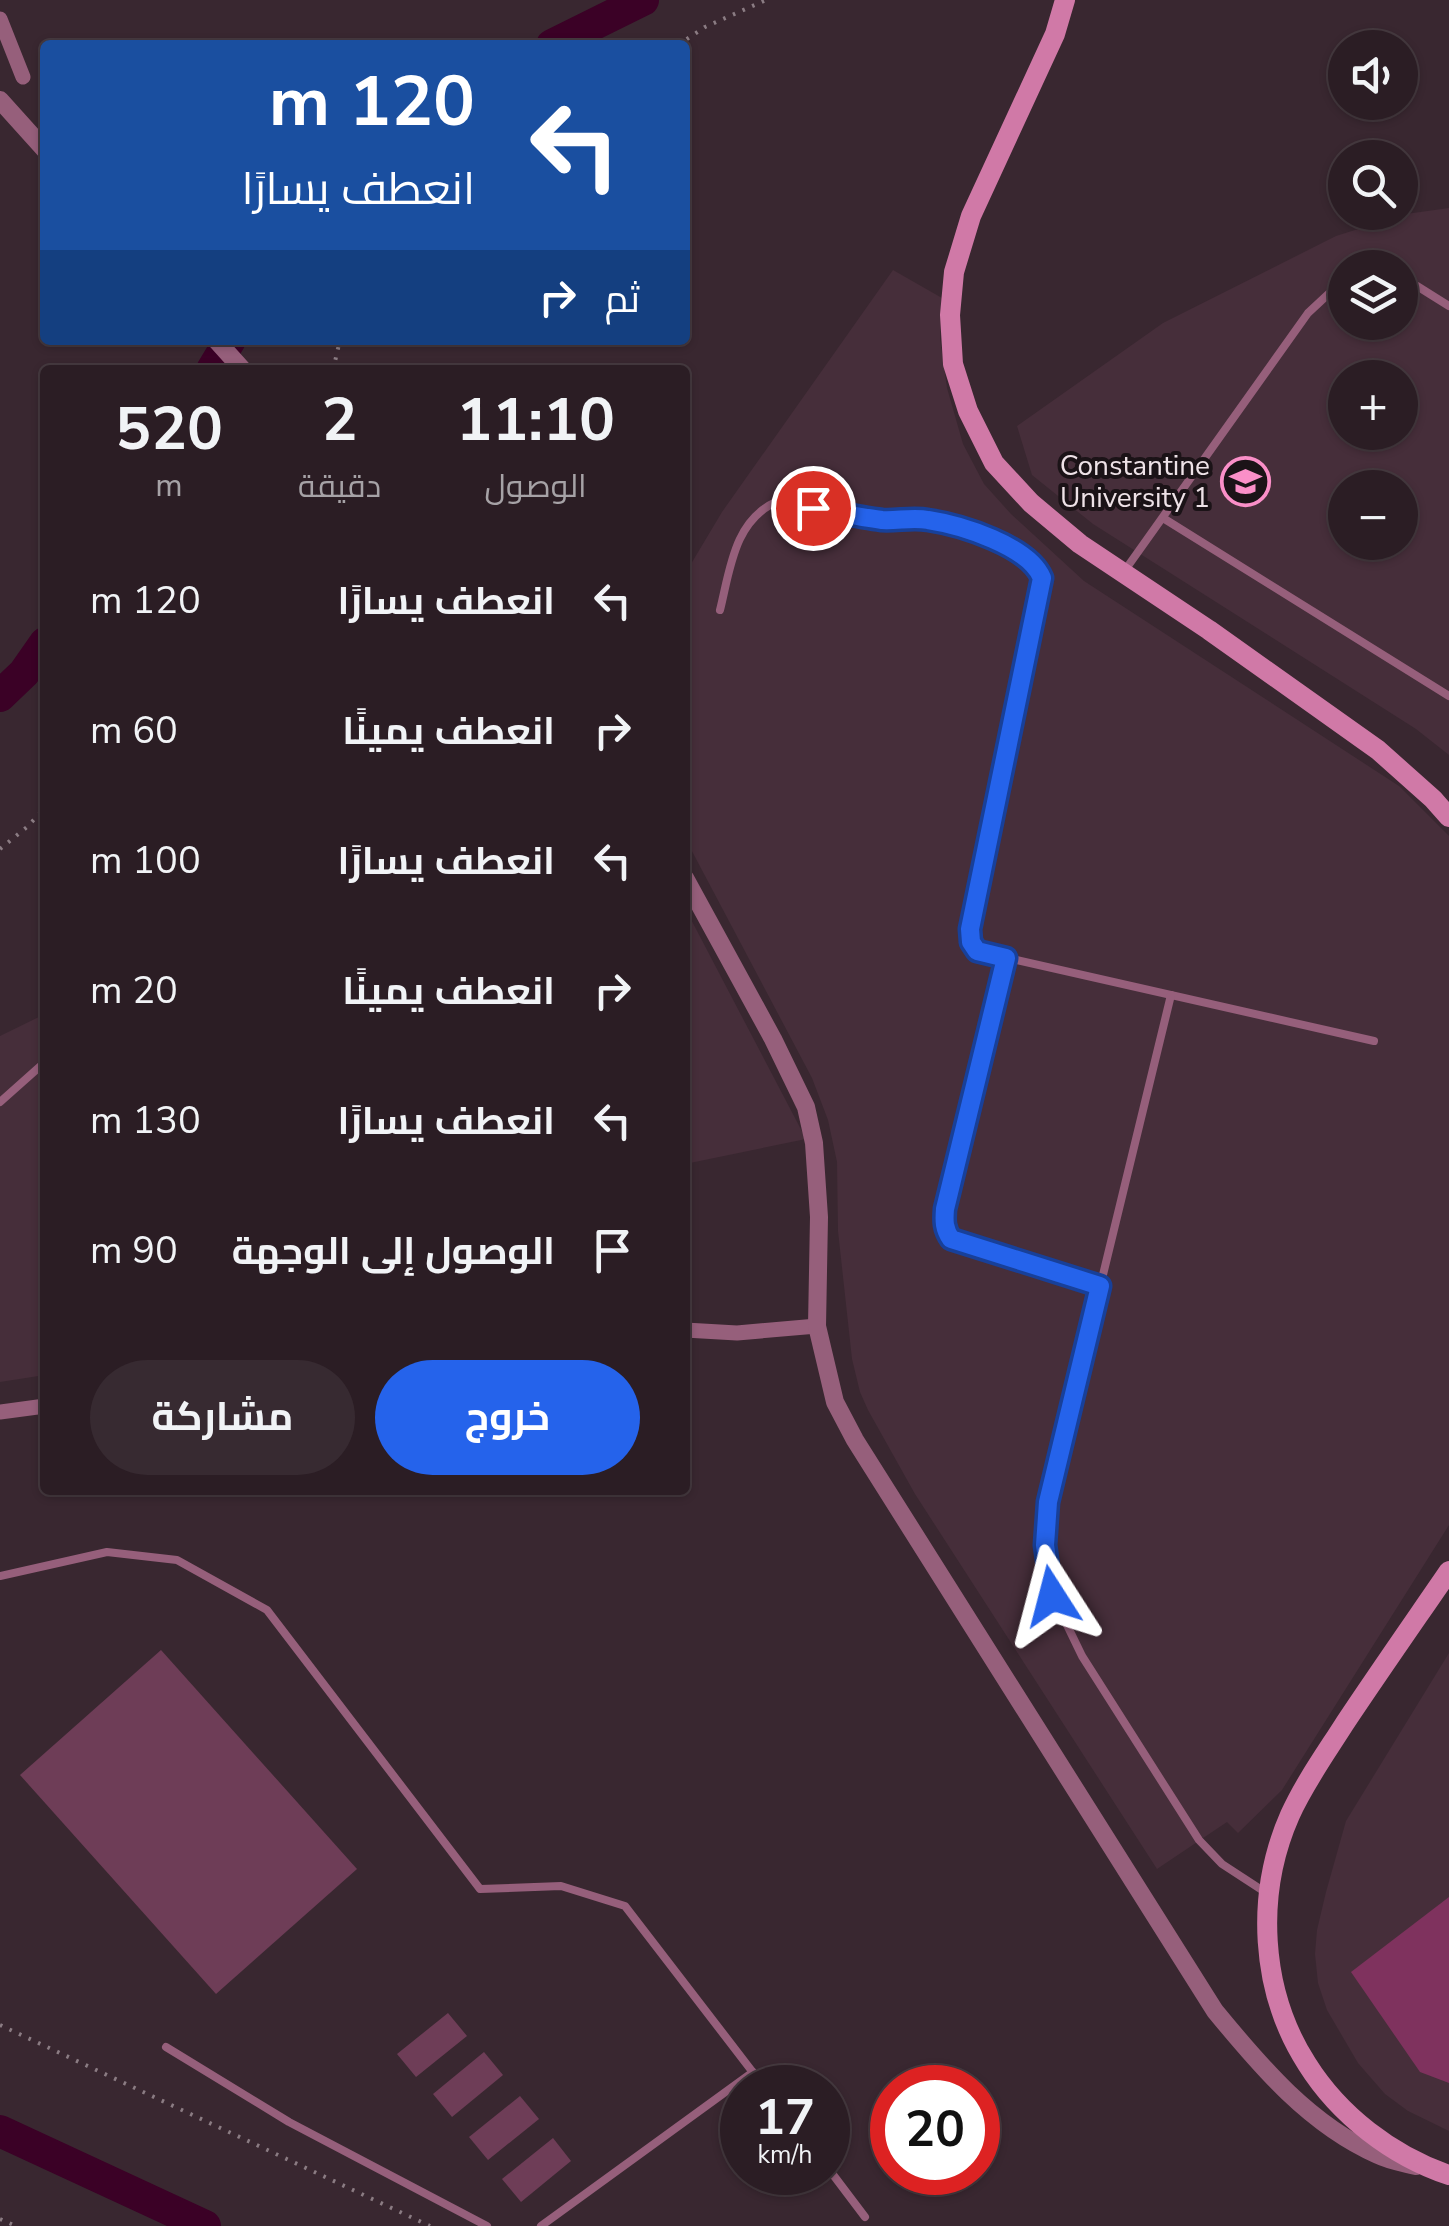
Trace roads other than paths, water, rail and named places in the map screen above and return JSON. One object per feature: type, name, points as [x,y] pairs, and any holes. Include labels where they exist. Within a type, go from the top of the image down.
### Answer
[{"type":"main road","points":[[1065,0],[1055,34],[971,216],[954,272],[950,315],[954,364],[968,412],[994,463],[1030,503],[1080,544],[1378,750],[1449,817]]},
{"type":"main road","points":[[1443,2173],[1389,2146],[1347,2114],[1320,2084],[1292,2041],[1274,1988],[1267,1936],[1268,1894],[1290,1816],[1376,1675],[1449,1572]]},
{"type":"street","points":[[0,19],[24,77]]},
{"type":"street","points":[[0,100],[40,144]]},
{"type":"street","points":[[220,345],[238,365]]},
{"type":"street","points":[[690,887],[806,1107],[814,1143],[819,1217],[817,1326],[835,1402],[855,1440],[1215,2011],[1267,2074],[1345,2138],[1382,2157],[1443,2173]]},
{"type":"street","points":[[690,1330],[737,1332],[817,1326]]},
{"type":"street","points":[[0,1412],[40,1407]]},
{"type":"lane","points":[[1418,287],[1449,306]]},
{"type":"lane","points":[[1123,573],[1308,314],[1328,295]]},
{"type":"lane","points":[[720,610],[737,542],[750,520],[776,502],[887,520],[942,523],[992,539],[1037,567],[1042,578],[970,929],[977,951],[1374,1041]]},
{"type":"lane","points":[[1162,518],[1449,696]]},
{"type":"lane","points":[[1006,958],[945,1209],[946,1232],[951,1239],[1100,1286]]},
{"type":"lane","points":[[1171,995],[1048,1502],[1045,1545],[1052,1596],[1082,1656],[1199,1840],[1222,1864],[1268,1894]]},
{"type":"lane","points":[[0,1102],[40,1066]]},
{"type":"lane","points":[[0,1576],[106,1552],[177,1560],[266,1610],[480,1888],[561,1886],[625,1906],[748,2065]]},
{"type":"lane","points":[[166,2046],[289,2122],[487,2226]]},
{"type":"lane","points":[[540,2226],[720,2096]]},
{"type":"lane","points":[[848,2195],[865,2217]]},
{"type":"waterway","points":[[562,40],[643,0]]},
{"type":"waterway","points":[[215,365],[227,345]]},
{"type":"waterway","points":[[0,696],[40,650]]},
{"type":"waterway","points":[[0,2131],[205,2226]]},
{"type":"place","name":"Constantine University 1","points":[[1245,481]]}]
